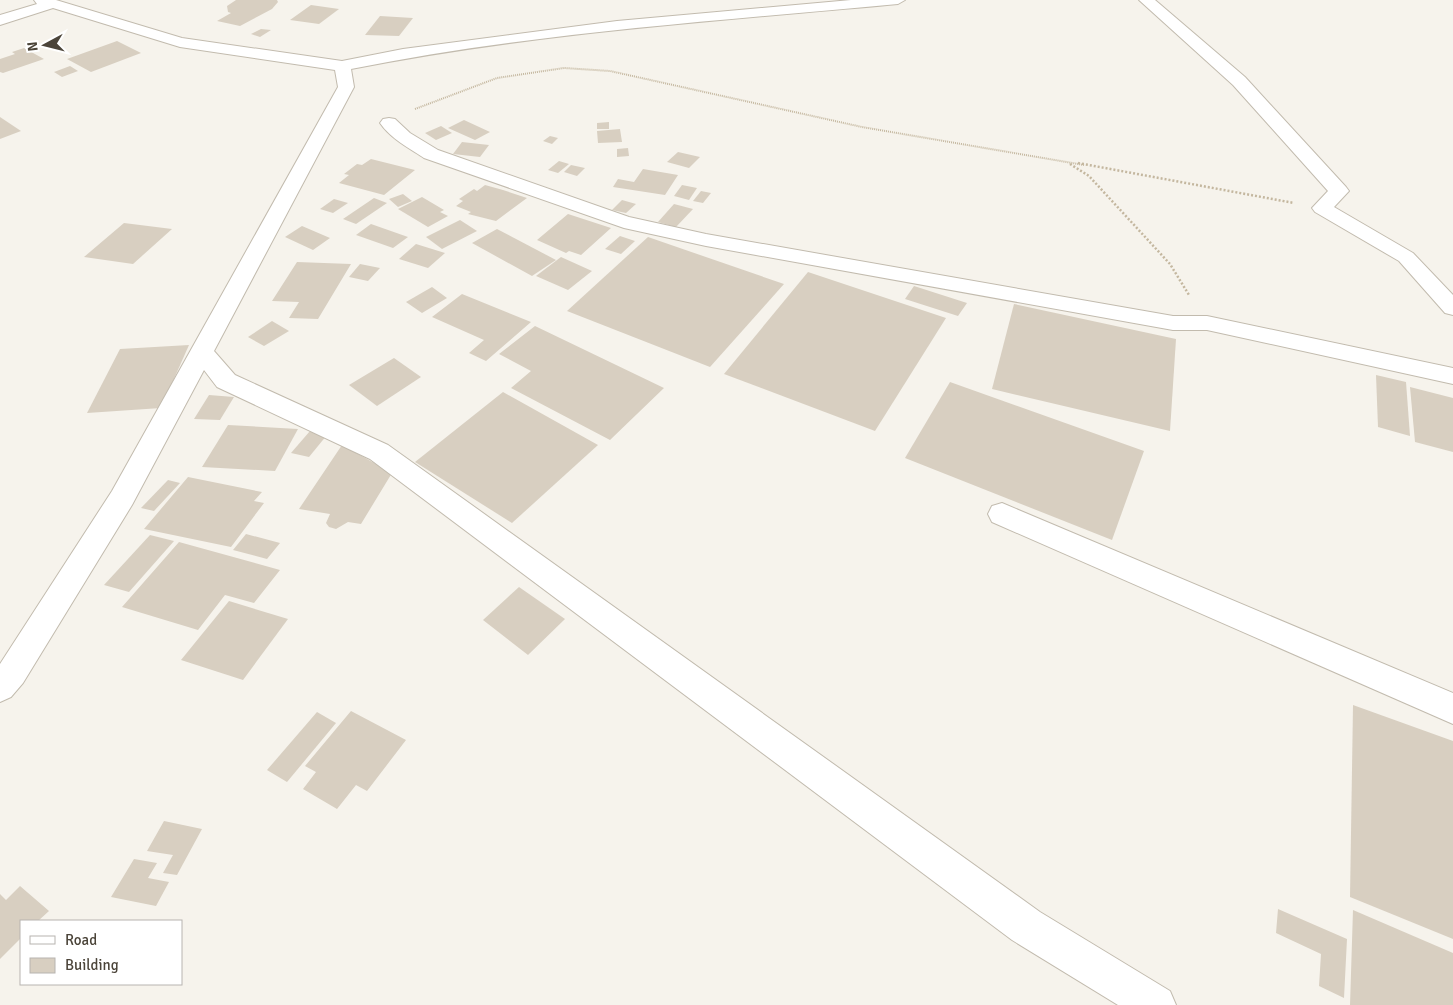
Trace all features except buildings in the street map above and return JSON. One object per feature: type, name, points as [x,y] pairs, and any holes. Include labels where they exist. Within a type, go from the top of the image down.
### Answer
[{"type":"street","points":[[0,20],[46,2],[180,42],[342,66],[403,54],[617,26],[898,0]]},
{"type":"street","points":[[1146,0],[1239,81],[1339,191],[1322,208],[1406,257],[1453,308]]},
{"type":"street","points":[[0,687],[12,673],[122,498],[346,87],[342,66]]},
{"type":"street","points":[[389,123],[404,137],[431,154],[624,222],[706,240],[1163,321],[1207,323],[1453,376]]},
{"type":"street","points":[[201,351],[226,381],[379,452],[1026,926],[1156,1005]]},
{"type":"street","points":[[1002,514],[1453,709]]},
{"type":"path","points":[[389,123],[416,108],[497,78],[564,68],[610,71],[862,127],[977,145],[1322,208]]},
{"type":"path","points":[[1068,163],[1089,176],[1170,264],[1207,323]]}]
